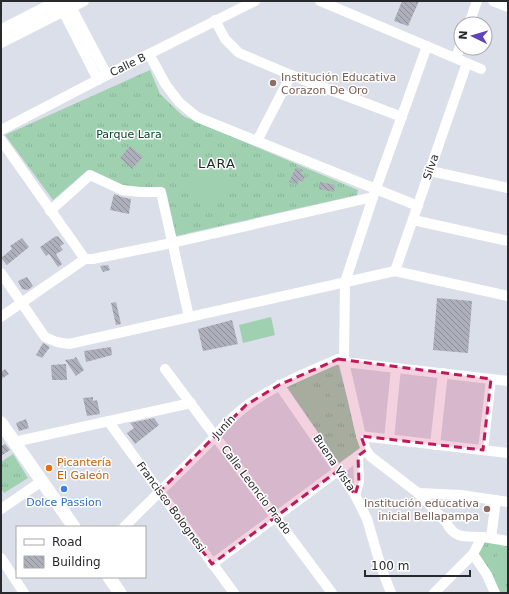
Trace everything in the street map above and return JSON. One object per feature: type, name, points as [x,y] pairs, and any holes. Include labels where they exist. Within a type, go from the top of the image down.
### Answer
[{"type":"main road","points":[[2,28],[64,5]]},
{"type":"main road","points":[[1,423],[73,526]]},
{"type":"main road","points":[[110,578],[120,593]]},
{"type":"street","points":[[1,44],[64,5],[84,1]]},
{"type":"street","name":"Calle B","points":[[1,130],[255,1]]},
{"type":"street","points":[[320,1],[344,5],[427,46],[481,69]]},
{"type":"street","points":[[471,16],[477,1]]},
{"type":"street","points":[[494,1],[508,7]]},
{"type":"street","points":[[64,5],[102,78]]},
{"type":"street","points":[[215,20],[225,39],[239,53],[291,75],[402,117]]},
{"type":"street","points":[[355,495],[359,482],[362,453],[361,436],[344,362],[345,282],[374,193],[427,46]]},
{"type":"street","points":[[150,54],[166,85],[179,102],[197,116],[374,193],[418,206]]},
{"type":"street","name":"Silva","points":[[395,271],[467,63]]},
{"type":"street","points":[[257,141],[291,75]]},
{"type":"street","points":[[1,140],[85,259]]},
{"type":"street","points":[[430,172],[508,188]]},
{"type":"street","points":[[50,211],[90,175],[122,190],[161,192],[189,317]]},
{"type":"street","points":[[1,317],[85,259],[93,259],[172,243],[374,193]]},
{"type":"street","points":[[413,220],[508,241]]},
{"type":"street","points":[[1,273],[45,337],[57,342],[69,344],[395,271],[508,296]]},
{"type":"street","name":"Junín","points":[[125,526],[216,437],[220,430],[246,406],[279,385],[338,359],[344,362]]},
{"type":"street","points":[[344,362],[508,381]]},
{"type":"street","points":[[389,439],[396,368]]},
{"type":"street","name":"Calle Leoncio Prado","points":[[165,369],[332,593]]},
{"type":"street","points":[[435,444],[443,374]]},
{"type":"street","points":[[483,450],[491,379]]},
{"type":"street","name":"Buena Vista","points":[[279,385],[355,495],[367,519],[381,567],[391,593]]},
{"type":"street","points":[[14,442],[190,403]]},
{"type":"street","name":"Francisco Bolognesi","points":[[108,421],[233,593]]},
{"type":"street","points":[[361,436],[508,453]]},
{"type":"street","points":[[212,564],[362,453]]},
{"type":"street","points":[[362,453],[370,456],[418,493],[446,522],[449,528],[463,537],[487,574],[495,593]]},
{"type":"street","points":[[1,509],[42,481]]},
{"type":"street","points":[[418,493],[461,495],[508,502]]},
{"type":"street","points":[[434,593],[487,538],[496,500]]},
{"type":"street","points":[[463,537],[508,541]]},
{"type":"street","points":[[1,558],[24,593]]},
{"type":"highlighted area","points":[[338,359],[491,379],[483,450],[361,436],[366,450],[358,456],[359,482],[355,495],[339,470],[212,564],[159,492],[246,405],[279,385]]},
{"type":"green space","name":"Parque Lara","points":[[150,70],[160,94],[183,116],[358,190],[357,195],[176,236],[162,189],[135,188],[110,182],[88,170],[53,200],[5,135]]},
{"type":"green space","points":[[199,166],[229,184],[217,205],[187,187]]},
{"type":"green space","points":[[271,317],[275,335],[243,343],[239,325]]},
{"type":"green space","points":[[338,364],[361,447],[339,463],[287,387]]},
{"type":"green space","points":[[323,373],[338,394],[332,398],[317,377]]},
{"type":"green space","points":[[305,379],[323,405],[310,415],[291,390]]},
{"type":"green space","points":[[13,454],[28,478],[4,493],[1,489],[1,462]]},
{"type":"green space","points":[[483,542],[508,545],[508,593],[498,593],[477,551]]},
{"type":"green space","points":[[498,546],[508,548],[508,582],[494,580]]},
{"type":"building","points":[[402,1],[419,1],[408,26],[394,21]]},
{"type":"building","points":[[130,146],[143,157],[132,169],[120,158]]},
{"type":"building","points":[[296,167],[303,170],[301,174],[305,176],[303,182],[299,180],[297,185],[289,182]]},
{"type":"building","points":[[320,182],[335,185],[334,192],[319,189]]},
{"type":"building","points":[[114,194],[131,199],[129,214],[110,210]]},
{"type":"building","points":[[58,236],[64,244],[60,246],[63,250],[56,254],[62,264],[58,267],[49,254],[46,256],[40,247]]},
{"type":"building","points":[[22,238],[29,247],[7,265],[1,258],[12,249],[10,246]]},
{"type":"building","points":[[108,265],[110,270],[103,272],[100,266]]},
{"type":"building","points":[[27,277],[33,286],[28,290],[22,289],[18,281]]},
{"type":"building","points":[[437,298],[472,301],[468,353],[433,350]]},
{"type":"building","points":[[116,302],[121,324],[116,325],[111,303]]},
{"type":"building","points":[[232,320],[238,344],[203,351],[198,329]]},
{"type":"building","points":[[43,343],[50,347],[42,358],[36,355]]},
{"type":"building","points":[[111,347],[112,355],[86,362],[84,351]]},
{"type":"building","points":[[76,357],[84,370],[76,376],[65,360]]},
{"type":"building","points":[[66,364],[67,380],[52,380],[51,365]]},
{"type":"building","points":[[5,369],[9,374],[1,379],[1,372]]},
{"type":"building","points":[[93,397],[93,401],[97,400],[100,414],[87,416],[83,398]]},
{"type":"building","points":[[154,418],[159,425],[135,444],[127,433],[134,428],[130,423]]},
{"type":"building","points":[[26,419],[29,428],[19,431],[16,423]]},
{"type":"building","points":[[5,444],[10,450],[1,456],[1,446]]},
{"type":"place","name":"Institución Educativa Corazon De Oro","points":[[273,83]]},
{"type":"place","name":"Picantería El Galeón","points":[[49,468]]},
{"type":"place","name":"Dolce Passion","points":[[64,489]]},
{"type":"place","name":"Institución educativa inicial Bellapampa","points":[[487,509]]},
{"type":"district","name":"LARA","points":[[217,163]]}]
